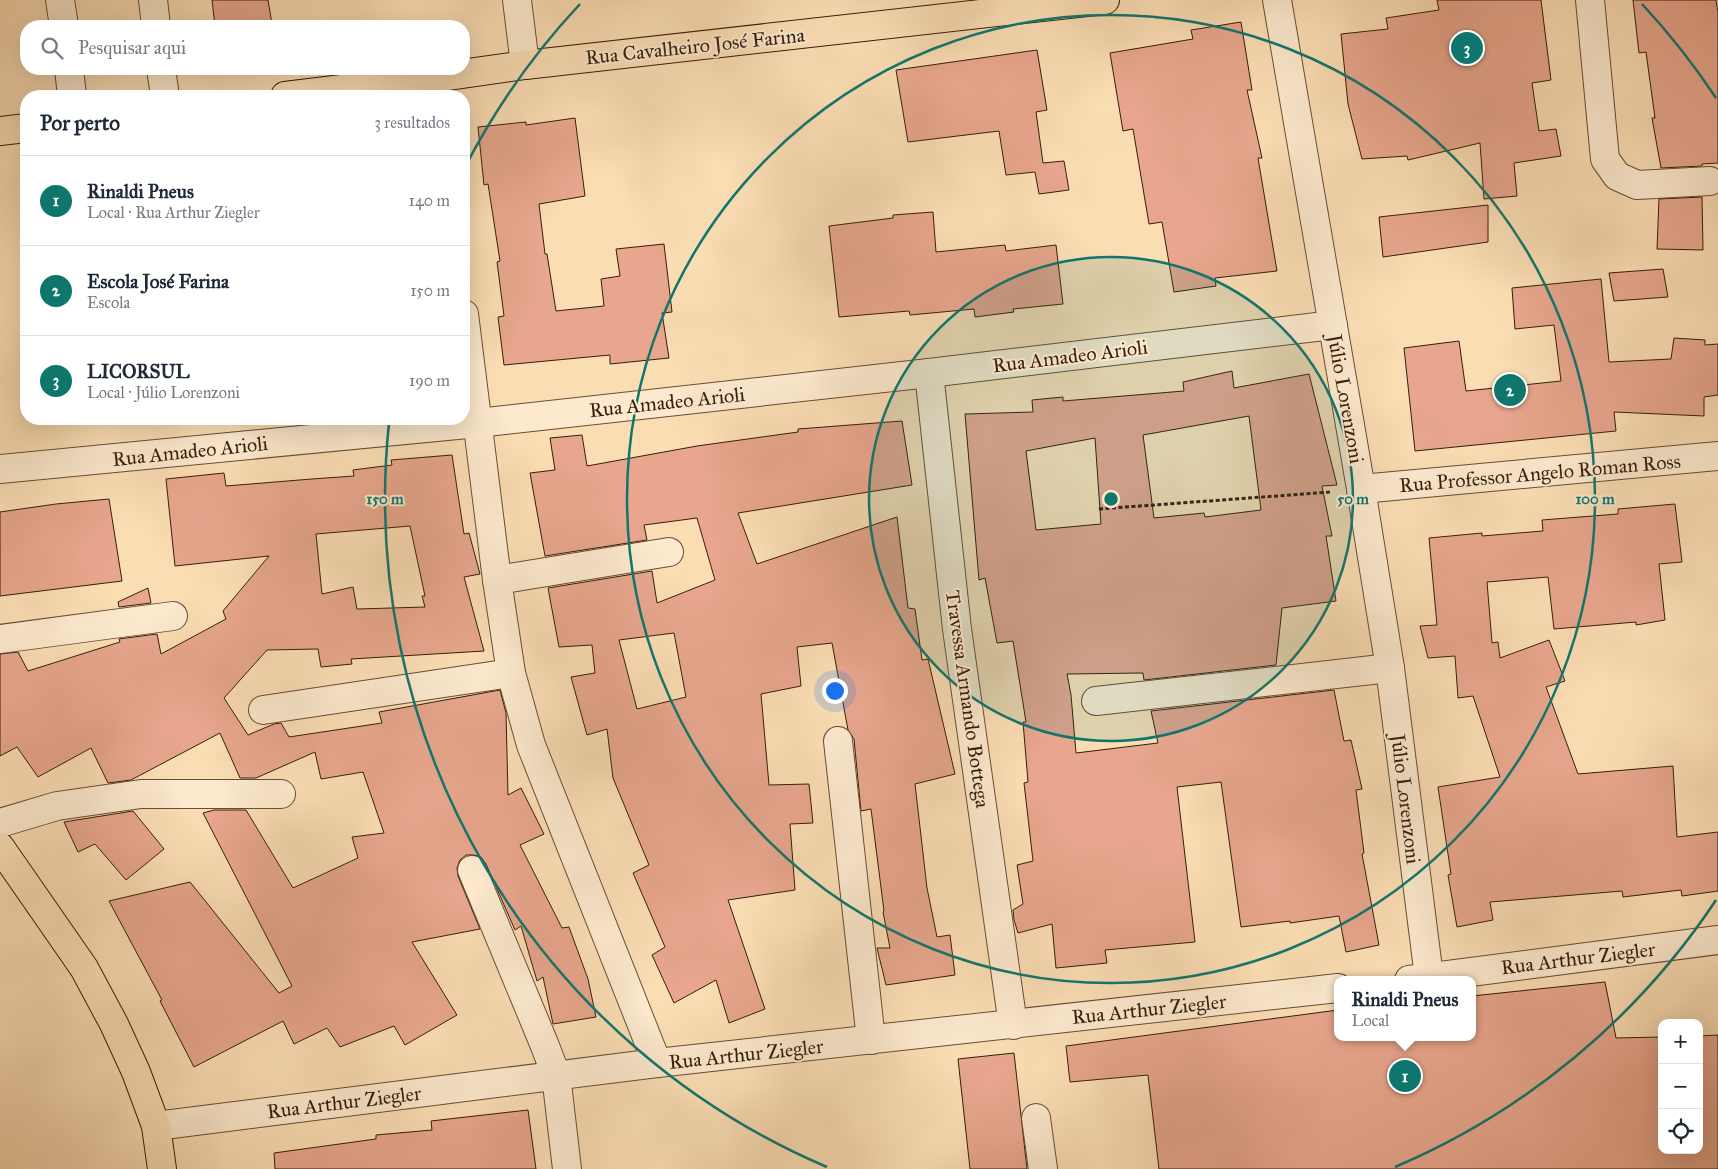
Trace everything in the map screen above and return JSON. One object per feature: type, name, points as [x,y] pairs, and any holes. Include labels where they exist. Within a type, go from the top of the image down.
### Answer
[{"type":"main road","name":"Rua Cavalheiro José Farina","points":[[385,90],[435,87],[525,65],[1011,6],[1105,0]]},
{"type":"main road","points":[[0,131],[20,129]]},
{"type":"main road","points":[[0,847],[84,968],[136,1072],[156,1126],[162,1169]]},
{"type":"street","points":[[60,0],[63,20]]},
{"type":"street","points":[[153,0],[155,20]]},
{"type":"street","points":[[517,0],[525,65]]},
{"type":"street","name":"Júlio Lorenzoni","points":[[1277,0],[1390,668],[1419,976]]},
{"type":"street","points":[[1590,0],[1606,159],[1617,176],[1637,185],[1710,181]]},
{"type":"street","points":[[70,75],[71,90]]},
{"type":"street","points":[[162,75],[164,90]]},
{"type":"street","name":"Rua Amadeo Arioli","points":[[470,424],[929,373],[1333,325]]},
{"type":"street","points":[[470,361],[497,580],[511,673],[531,745],[657,1063]]},
{"type":"street","name":"Travessa Armando Bottega","points":[[929,373],[957,628],[1013,1025]]},
{"type":"street","name":"Rua Amadeo Arioli","points":[[0,469],[457,425]]},
{"type":"street","name":"Rua Professor Angelo Roman Ross","points":[[1361,489],[1718,456]]},
{"type":"street","points":[[497,580],[669,552]]},
{"type":"street","points":[[0,639],[173,616]]},
{"type":"street","points":[[1096,701],[1390,668]]},
{"type":"street","points":[[263,710],[511,673]]},
{"type":"street","points":[[838,741],[871,1040]]},
{"type":"street","points":[[0,823],[57,806],[141,794],[281,794]]},
{"type":"street","points":[[472,870],[556,1075],[567,1169]]},
{"type":"street","name":"Rua Arthur Ziegler","points":[[1442,976],[1718,940]]},
{"type":"street","name":"Rua Arthur Ziegler","points":[[156,1126],[657,1063],[1334,988]]},
{"type":"street","points":[[1036,1118],[1043,1169]]},
{"type":"path","points":[[1100,510],[1361,489]]},
{"type":"building","points":[[212,0],[268,0],[271,20],[214,20]]},
{"type":"building","points":[[1437,0],[1541,0],[1551,80],[1532,83],[1539,131],[1556,129],[1561,156],[1514,163],[1517,196],[1484,199],[1480,143],[1408,160],[1407,156],[1362,159],[1348,104],[1341,34],[1388,29],[1386,18],[1439,10]]},
{"type":"building","points":[[1633,0],[1716,0],[1718,12],[1718,163],[1702,164],[1702,166],[1661,168],[1652,118],[1655,118],[1646,52],[1639,53]]},
{"type":"building","points":[[1241,22],[1252,90],[1247,90],[1262,158],[1258,158],[1277,271],[1215,278],[1216,286],[1174,292],[1162,222],[1149,224],[1133,129],[1123,131],[1110,53],[1193,39],[1191,30]]},
{"type":"building","points":[[1037,50],[1047,110],[1036,112],[1043,163],[1064,161],[1069,190],[1039,194],[1035,172],[1006,175],[999,131],[908,142],[896,70]]},
{"type":"building","points":[[575,118],[585,196],[539,204],[545,254],[547,254],[556,311],[604,306],[601,279],[620,276],[616,249],[664,244],[672,312],[662,313],[669,358],[610,364],[610,355],[504,365],[498,317],[504,316],[497,262],[500,261],[488,184],[484,185],[478,127],[526,122],[526,125]]},
{"type":"building","points":[[1702,197],[1703,250],[1657,249],[1659,199]]},
{"type":"building","points":[[1488,205],[1488,242],[1383,257],[1379,217]]},
{"type":"building","points":[[933,212],[936,252],[1005,245],[1006,251],[1056,245],[1063,304],[1013,309],[1014,312],[975,317],[974,309],[910,315],[909,311],[839,317],[829,226],[893,218],[893,215]]},
{"type":"building","points":[[1663,269],[1668,297],[1614,301],[1609,273]]},
{"type":"building","points":[[1601,279],[1609,362],[1671,359],[1674,338],[1705,340],[1705,345],[1718,344],[1718,395],[1704,397],[1704,416],[1614,412],[1616,431],[1415,451],[1404,348],[1459,341],[1466,391],[1561,381],[1554,325],[1515,329],[1512,288]]},
{"type":"building","points":[[1232,371],[1234,388],[1309,374],[1337,485],[1322,486],[1332,536],[1326,536],[1336,601],[1282,608],[1276,665],[1144,680],[1143,673],[1067,674],[1071,695],[1076,753],[1158,743],[1151,711],[1334,690],[1344,741],[1351,740],[1362,789],[1356,790],[1364,853],[1362,854],[1379,945],[1346,952],[1339,916],[1241,927],[1221,782],[1177,787],[1195,942],[1105,950],[1107,963],[1056,968],[1052,924],[1018,933],[1014,920],[1013,910],[1023,904],[1017,865],[1033,861],[1024,783],[1028,782],[1023,722],[1026,722],[1013,641],[997,643],[985,578],[979,580],[965,414],[1033,412],[1032,400],[1063,397],[1063,401],[1184,391],[1183,382]],"holes":[[[1249,416],[1261,510],[1205,517],[1204,513],[1154,518],[1143,435]],[[1095,438],[1101,524],[1036,530],[1026,451]]]},
{"type":"building","points":[[902,421],[912,485],[738,513],[757,564],[897,517],[908,608],[915,609],[922,660],[928,659],[955,774],[915,784],[927,888],[937,937],[950,935],[955,975],[886,985],[877,948],[890,948],[883,912],[871,809],[861,811],[854,739],[848,730],[832,643],[797,647],[801,686],[761,694],[769,785],[809,784],[813,823],[790,824],[795,890],[728,900],[765,1009],[729,1023],[716,980],[674,1003],[652,955],[665,947],[633,873],[649,865],[613,778],[607,729],[587,735],[571,677],[595,673],[592,645],[559,647],[548,588],[652,571],[657,603],[715,580],[697,518],[644,525],[647,540],[545,556],[530,473],[555,470],[550,438],[582,435],[587,466],[697,446],[798,432],[798,429]],"holes":[[[674,633],[686,697],[637,709],[619,640]]]},
{"type":"building","points":[[452,455],[464,534],[469,533],[480,574],[464,577],[484,651],[351,659],[352,664],[321,667],[318,649],[267,650],[224,698],[248,735],[281,723],[289,737],[382,723],[379,712],[500,690],[506,713],[508,795],[521,788],[544,834],[520,845],[562,928],[569,927],[588,979],[596,1017],[553,1024],[543,977],[537,981],[521,926],[515,930],[486,864],[481,857],[466,855],[460,860],[457,868],[458,876],[480,929],[412,942],[457,1015],[405,1045],[394,1026],[340,1047],[327,1028],[294,1044],[283,1021],[194,1067],[160,1001],[162,1000],[109,901],[190,882],[279,993],[292,986],[203,813],[214,810],[246,810],[293,888],[358,858],[352,837],[384,833],[363,772],[321,779],[315,752],[256,778],[240,778],[220,733],[131,780],[108,783],[91,748],[38,777],[17,747],[0,756],[0,654],[18,652],[28,671],[120,642],[119,639],[157,634],[161,654],[226,619],[223,611],[269,556],[175,566],[166,479],[224,473],[226,486],[354,476],[353,470],[392,465],[391,460]],"holes":[[[410,526],[425,596],[422,596],[425,607],[357,609],[353,587],[322,594],[316,534]]]},
{"type":"building","points":[[109,499],[122,581],[0,596],[0,512]]},
{"type":"building","points":[[1675,504],[1682,562],[1659,564],[1665,620],[1636,625],[1636,622],[1554,629],[1548,577],[1487,582],[1492,643],[1498,642],[1500,658],[1549,640],[1565,681],[1546,687],[1578,774],[1673,766],[1677,837],[1718,832],[1718,891],[1682,896],[1681,890],[1623,897],[1622,891],[1490,902],[1493,920],[1457,927],[1448,875],[1451,874],[1438,787],[1500,777],[1473,696],[1458,698],[1455,656],[1428,658],[1420,626],[1437,625],[1429,538],[1482,533],[1482,536],[1543,531],[1542,520],[1618,514],[1618,509]]},
{"type":"building","points":[[148,588],[151,603],[119,607],[118,602]]},
{"type":"building","points":[[133,811],[164,849],[126,880],[95,844],[78,852],[64,822]]},
{"type":"building","points":[[1605,982],[1616,1038],[1658,1037],[1658,1154],[1703,1154],[1703,1036],[1718,1035],[1718,1169],[1159,1169],[1148,1075],[1070,1082],[1066,1046],[1334,1011],[1334,1041],[1476,1041],[1476,996]]},
{"type":"building","points":[[1014,1053],[1027,1169],[970,1169],[958,1059]]},
{"type":"building","points":[[528,1110],[536,1169],[275,1169],[274,1153],[376,1139],[376,1135],[432,1130],[431,1121]]},
{"type":"place","name":"LICORSUL","points":[[1467,48]]},
{"type":"place","name":"Escola José Farina","points":[[1510,390]]},
{"type":"place","name":"Rinaldi Pneus","points":[[1405,1076]]}]
